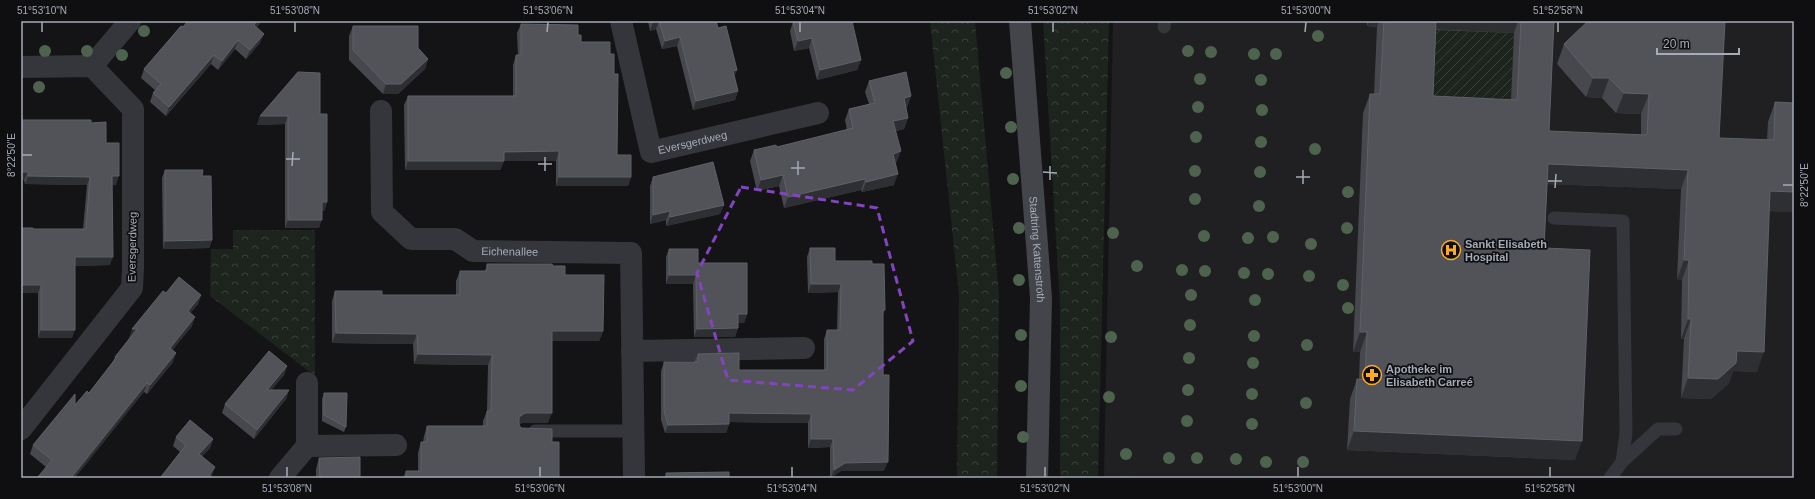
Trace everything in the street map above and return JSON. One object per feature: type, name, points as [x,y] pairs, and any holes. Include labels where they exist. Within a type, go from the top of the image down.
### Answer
[{"type":"main road","name":"Stadtring Kattenstroth","points":[[1020,21],[1041,298],[1037,478]]},
{"type":"street","points":[[21,67],[92,66],[130,21]]},
{"type":"street","name":"Eversgerdweg","points":[[621,21],[651,152],[818,113]]},
{"type":"street","name":"Eversgerdweg","points":[[21,430],[132,288],[133,109],[92,66]]},
{"type":"street","name":"Eichenallee","points":[[381,111],[382,212],[411,239],[455,239],[473,251],[631,253],[634,478]]},
{"type":"street","points":[[632,351],[804,348]]},
{"type":"street","points":[[280,478],[307,446],[307,383]]},
{"type":"street","points":[[307,446],[396,445]]},
{"type":"lane","points":[[1554,218],[1623,221],[1626,434],[1622,462]]},
{"type":"lane","points":[[1610,478],[1622,462],[1658,429],[1676,429]]},
{"type":"lane","points":[[522,431],[633,431]]},
{"type":"highlighted area","points":[[741,187],[877,208],[913,341],[853,390],[728,380],[697,273]]},
{"type":"shaded area","name":"Sankt Elisabeth Hospital","points":[[1113,21],[1794,21],[1794,478],[1104,478]]},
{"type":"green space","points":[[930,21],[975,21],[999,295],[997,478],[957,478],[959,295]]},
{"type":"green space","points":[[1043,21],[1109,21],[1098,478],[1060,478],[1060,305]]},
{"type":"green space","points":[[1430,29],[1514,33],[1510,120],[1426,116]]},
{"type":"green space","points":[[233,230],[315,230],[315,376],[210,296],[211,249],[233,249]]},
{"type":"building","points":[[188,21],[257,21],[254,25],[264,34],[250,50],[238,40],[222,61],[214,55],[169,107],[153,93],[161,84],[144,69],[181,26],[183,27]]},
{"type":"building","points":[[659,21],[716,21],[718,28],[726,26],[737,70],[733,71],[738,91],[696,101],[680,37],[665,41]]},
{"type":"building","points":[[852,21],[861,60],[820,70],[812,38],[798,41],[793,22]]},
{"type":"building","points":[[1384,21],[1436,21],[1433,96],[1517,100],[1521,21],[1554,21],[1549,131],[1647,135],[1649,94],[1624,93],[1609,78],[1593,78],[1564,44],[1588,21],[1725,21],[1719,138],[1774,140],[1775,102],[1794,103],[1794,192],[1770,191],[1764,352],[1737,351],[1736,363],[1718,379],[1688,378],[1691,319],[1688,319],[1689,260],[1684,260],[1688,170],[1548,164],[1544,248],[1590,250],[1582,441],[1354,431],[1357,379],[1365,380],[1367,332],[1360,332],[1370,94],[1380,94]]},
{"type":"building","points":[[521,24],[578,25],[578,35],[581,35],[581,42],[610,42],[610,54],[614,54],[614,74],[618,74],[617,155],[631,155],[631,177],[559,177],[559,151],[504,152],[504,161],[408,161],[408,96],[516,96],[516,55],[521,55]]},
{"type":"building","points":[[353,26],[418,26],[418,48],[428,59],[401,84],[386,84],[353,50]]},
{"type":"building","points":[[298,72],[320,73],[320,114],[327,114],[327,202],[322,202],[322,220],[288,220],[288,116],[260,116]]},
{"type":"building","points":[[906,72],[911,96],[904,98],[908,118],[893,121],[901,151],[893,154],[898,174],[866,182],[865,179],[788,197],[783,175],[761,180],[754,150],[776,145],[777,147],[853,128],[849,109],[875,103],[869,81]]},
{"type":"building","points":[[21,120],[91,120],[91,123],[106,122],[106,143],[119,143],[119,176],[112,176],[113,257],[75,257],[75,330],[41,330],[41,285],[21,285],[21,228],[86,229],[90,177],[28,176],[28,172],[21,172]]},
{"type":"building","points":[[713,162],[724,205],[670,217],[670,211],[653,215],[653,177]]},
{"type":"building","points":[[165,170],[203,170],[202,176],[211,176],[212,240],[165,241]]},
{"type":"building","points":[[810,248],[835,248],[835,261],[872,261],[872,264],[884,264],[885,310],[883,310],[883,375],[889,375],[888,462],[845,463],[834,470],[833,439],[811,439],[811,414],[729,413],[729,424],[668,425],[664,411],[664,362],[698,362],[698,354],[739,353],[739,370],[827,370],[827,330],[840,330],[841,284],[811,284]]},
{"type":"building","points":[[669,249],[698,249],[698,263],[747,263],[747,314],[738,314],[738,328],[697,329],[696,275],[669,275]]},
{"type":"building","points":[[487,264],[552,264],[553,266],[565,266],[565,275],[604,275],[603,331],[552,331],[552,413],[525,413],[519,417],[519,425],[521,428],[552,429],[552,442],[559,442],[559,478],[406,478],[406,471],[421,471],[421,442],[427,442],[427,426],[487,426],[487,411],[491,411],[492,355],[418,354],[417,334],[336,333],[335,291],[382,291],[382,295],[460,295],[460,271],[487,271]]},
{"type":"building","points":[[179,277],[201,295],[188,311],[195,317],[170,348],[176,353],[150,385],[147,383],[71,478],[37,478],[52,460],[33,445],[75,394],[75,405],[87,391],[89,393],[137,329],[132,329],[163,291],[166,293]]},
{"type":"building","points":[[269,351],[287,366],[267,390],[289,390],[257,430],[225,404]]},
{"type":"building","points":[[324,393],[347,393],[346,427],[324,415]]},
{"type":"building","points":[[190,420],[213,439],[199,454],[215,467],[210,474],[210,477],[160,478],[186,445],[176,437]]},
{"type":"building","points":[[360,457],[360,478],[320,478],[319,458]]},
{"type":"building","points":[[729,472],[729,478],[666,478],[666,473]]},
{"type":"building","points":[[1121,477],[1152,478],[1121,478]]},
{"type":"place","name":"Sankt Elisabeth Hospital","points":[[1451,250]]},
{"type":"place","name":"Apotheke im Elisabeth Carreé","points":[[1372,375]]}]
